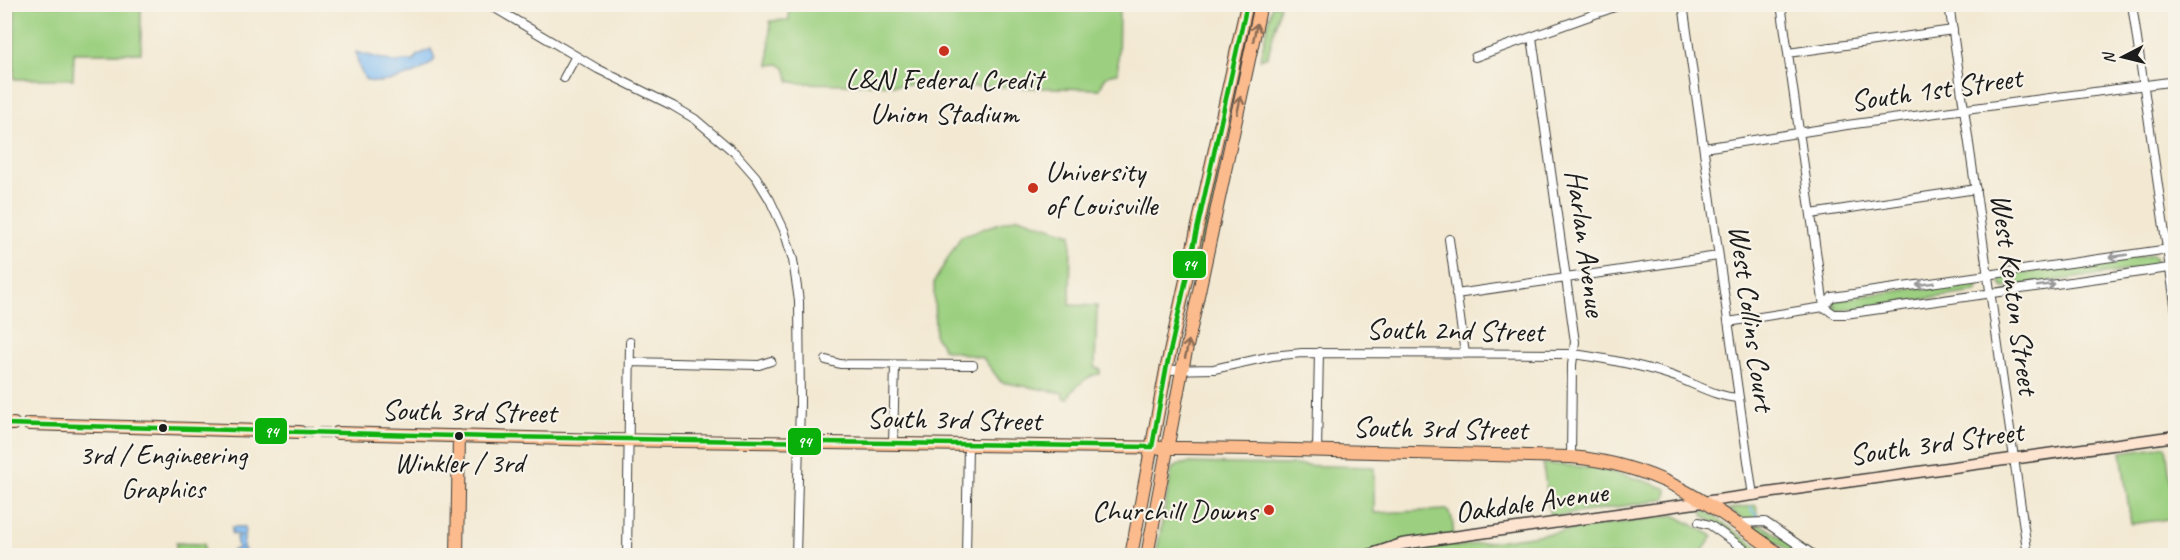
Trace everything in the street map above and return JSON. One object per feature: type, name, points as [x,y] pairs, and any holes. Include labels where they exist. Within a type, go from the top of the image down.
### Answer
[{"type":"main road","points":[[1131,555],[1166,370],[1247,4]]},
{"type":"main road","points":[[1147,555],[1182,370],[1262,4]]},
{"type":"main road","points":[[28,424],[300,432]]},
{"type":"main road","name":"South 3rd Street","points":[[337,433],[628,440],[1152,447],[1571,457],[1622,465],[1680,487],[1782,555]]},
{"type":"main road","points":[[457,555],[459,436]]},
{"type":"main road","name":"South 3rd Street","points":[[1704,502],[2175,436]]},
{"type":"main road","name":"Oakdale Avenue","points":[[1366,555],[1402,544],[1704,502]]},
{"type":"street","points":[[488,4],[614,77],[673,105],[710,130],[756,177],[776,212],[793,260],[798,287],[800,403],[796,555]]},
{"type":"street","points":[[1475,57],[1623,4]]},
{"type":"street","name":"West Collins Court","points":[[1683,4],[1753,496]]},
{"type":"street","points":[[1781,4],[1824,307],[1834,314],[2172,268]]},
{"type":"street","name":"West Kenton Street","points":[[1949,4],[2028,555]]},
{"type":"street","points":[[2132,4],[2143,85],[2171,248],[2175,311]]},
{"type":"street","points":[[1788,53],[1953,30]]},
{"type":"street","name":"Harlan Avenue","points":[[1532,37],[1575,342],[1571,457]]},
{"type":"street","points":[[564,78],[576,56]]},
{"type":"street","name":"South 1st Street","points":[[1704,148],[1799,132],[2175,81]]},
{"type":"street","points":[[1811,214],[1976,189]]},
{"type":"street","points":[[1449,239],[1464,354]]},
{"type":"street","points":[[1728,322],[1824,307],[1832,297],[2171,248]]},
{"type":"street","points":[[1456,294],[1718,256]]},
{"type":"street","points":[[627,555],[630,342]]},
{"type":"street","points":[[1317,451],[1319,352]]},
{"type":"street","name":"South 2nd Street","points":[[1166,370],[1214,369],[1272,356],[1319,352],[1574,354],[1616,360],[1646,368],[1723,396],[1739,398]]},
{"type":"street","points":[[826,360],[840,364],[973,365]]},
{"type":"street","points":[[630,362],[759,365],[771,361]]},
{"type":"street","points":[[893,444],[895,364]]},
{"type":"street","points":[[966,555],[968,445]]},
{"type":"street","points":[[1699,522],[1710,525],[1754,555]]},
{"type":"street","points":[[1737,523],[1765,522],[1815,555]]},
{"type":"green space","points":[[15,5],[141,5],[141,53],[74,53],[73,79],[14,79]]},
{"type":"green space","name":"L&N Federal Credit Union Stadium","points":[[778,5],[1119,5],[1118,73],[1106,77],[1100,89],[798,83],[789,81],[785,68],[779,64],[769,65],[770,21],[789,20],[789,9],[778,8]]},
{"type":"green space","points":[[1272,5],[1280,5],[1268,56],[1260,59]]},
{"type":"green space","points":[[1214,174],[1219,175],[1200,261],[1196,260]]},
{"type":"green space","points":[[1018,217],[1071,234],[1070,305],[1097,306],[1095,368],[1100,369],[1100,374],[1091,376],[1081,383],[1068,399],[1063,398],[1063,393],[1001,382],[983,358],[943,349],[935,337],[934,282],[961,236]]},
{"type":"green space","points":[[2153,255],[2157,261],[2154,267],[2004,288],[2000,283],[2002,276]]},
{"type":"green space","points":[[1974,280],[1978,287],[1976,292],[1837,311],[1833,308],[1837,306],[1832,304],[1835,300]]},
{"type":"green space","points":[[2166,446],[2175,518],[2131,524],[2121,452]]},
{"type":"green space","name":"Churchill Downs","points":[[1181,464],[1374,467],[1374,513],[1447,510],[1452,518],[1455,547],[1674,515],[1713,536],[1699,556],[1156,556],[1172,469]]},
{"type":"green space","points":[[1543,464],[1591,468],[1637,478],[1667,489],[1666,498],[1550,517]]},
{"type":"green space","points":[[1756,505],[1759,520],[1745,520],[1729,509]]},
{"type":"green space","points":[[1706,511],[1769,555],[1759,555],[1703,515]]},
{"type":"green space","points":[[1752,525],[1762,525],[1806,555],[1795,555]]},
{"type":"green space","points":[[176,543],[204,544],[204,555],[176,555]]},
{"type":"water","points":[[431,49],[435,59],[430,64],[402,78],[381,82],[365,79],[359,67],[356,52],[397,63],[415,61],[416,56]]},
{"type":"water","points":[[232,527],[245,527],[243,549],[245,555],[233,555],[233,550],[238,549],[236,537],[240,535],[232,534]]},
{"type":"waterway","points":[[1751,507],[1759,517]]},
{"type":"tunnel","points":[[300,432],[337,433]]},
{"type":"transit line","name":"94","points":[[4,424],[494,437],[1152,447],[1166,370],[1247,4]]},
{"type":"place","name":"L&N Federal Credit Union Stadium","points":[[944,51]]},
{"type":"place","name":"University of Louisville","points":[[1033,188]]},
{"type":"place","name":"3rd / Engineering Graphics","points":[[163,428]]},
{"type":"place","name":"Winkler / 3rd","points":[[459,436]]},
{"type":"place","name":"Churchill Downs","points":[[1269,510]]}]
